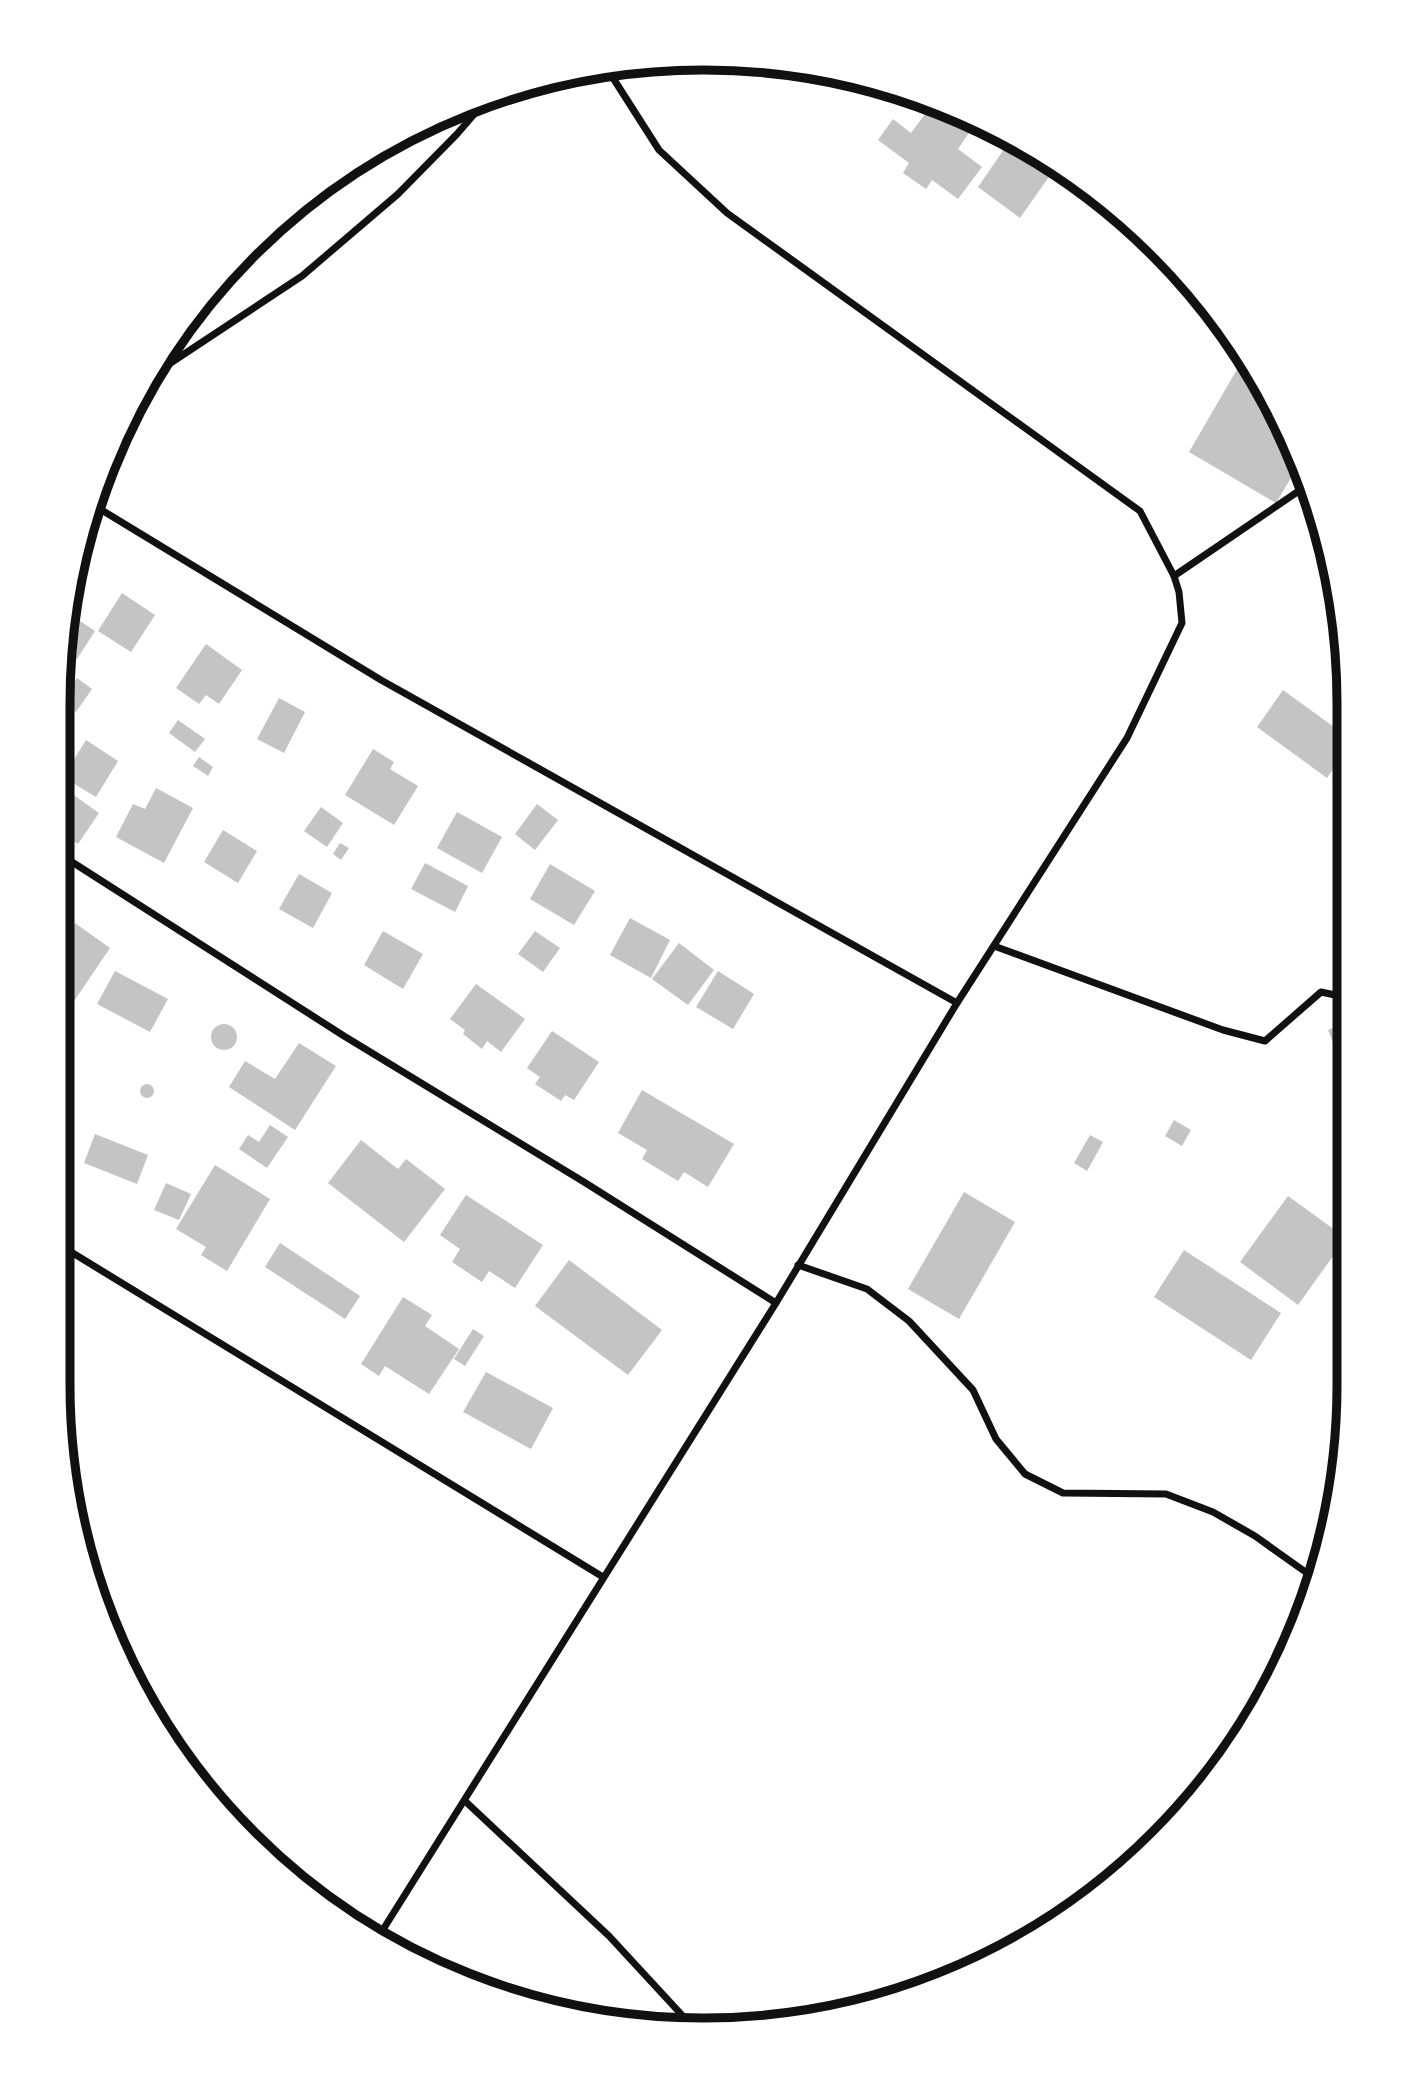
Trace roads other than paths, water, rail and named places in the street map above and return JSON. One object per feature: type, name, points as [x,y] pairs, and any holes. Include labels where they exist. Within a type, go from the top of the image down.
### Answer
[{"type":"street","points":[[383,1930],[776,1303],[957,1003],[1127,738],[1182,623],[1179,592],[1174,576],[1140,510],[727,213],[659,150],[612,77]]},
{"type":"street","points":[[170,364],[302,276],[398,194],[475,113]]},
{"type":"street","points":[[1174,576],[1299,490]]},
{"type":"street","points":[[101,510],[381,680],[957,1003]]},
{"type":"street","points":[[70,861],[344,1037],[584,1182],[776,1303]]},
{"type":"street","points":[[994,946],[1223,1030],[1265,1041],[1321,992],[1337,995]]},
{"type":"street","points":[[70,1251],[603,1577]]},
{"type":"street","points":[[798,1265],[867,1289],[909,1321],[973,1391],[996,1439],[1025,1474],[1063,1493],[1166,1494],[1213,1512],[1255,1536],[1307,1573]]},
{"type":"street","points":[[465,1801],[610,1936],[684,2018]]}]
